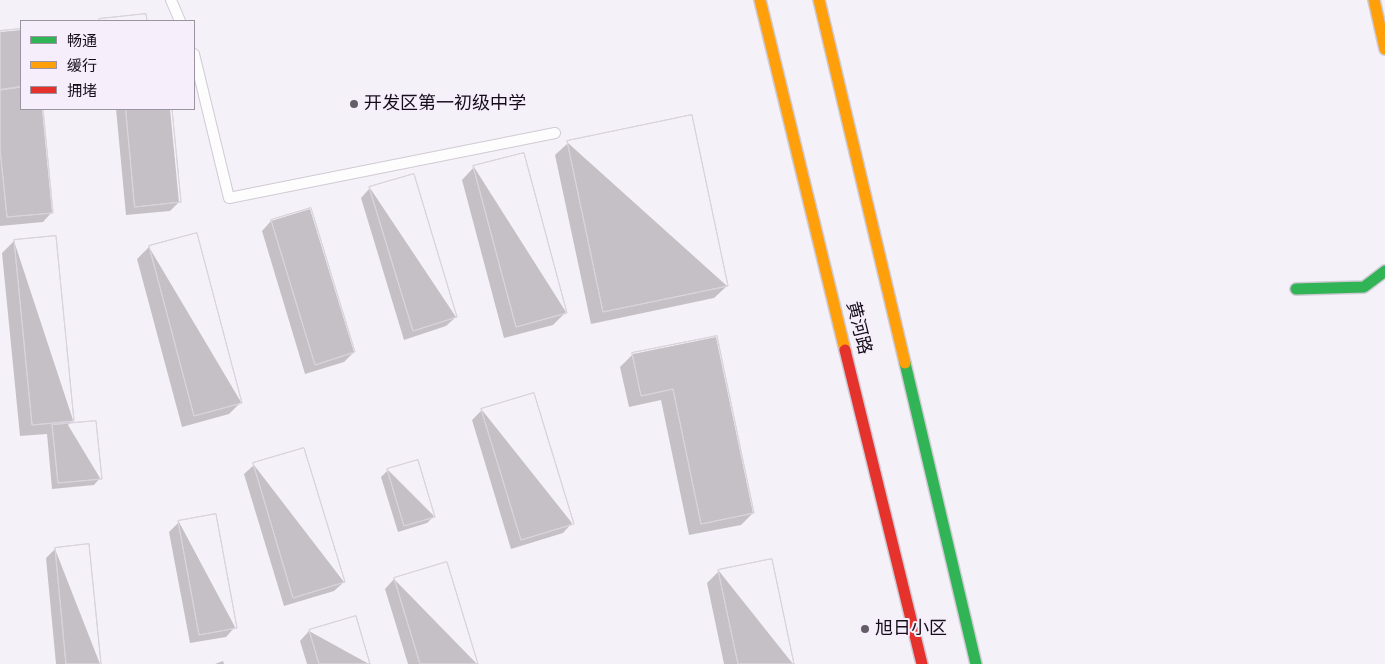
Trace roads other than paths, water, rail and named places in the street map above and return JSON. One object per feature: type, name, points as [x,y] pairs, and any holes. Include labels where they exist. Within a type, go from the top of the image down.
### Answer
[{"type":"main road","name":"黄河路","points":[[760,0],[922,664]]},
{"type":"main road","name":"黄河路","points":[[818,0],[976,664]]},
{"type":"main road","points":[[1374,0],[1385,49]]},
{"type":"main road","points":[[1296,289],[1364,287],[1385,271]]},
{"type":"lane","points":[[171,0],[180,20]]},
{"type":"lane","points":[[195,58],[229,198],[555,133]]},
{"type":"place","name":"开发区第一初级中学","points":[[354,104]]},
{"type":"place","name":"旭日小区","points":[[865,629]]}]
